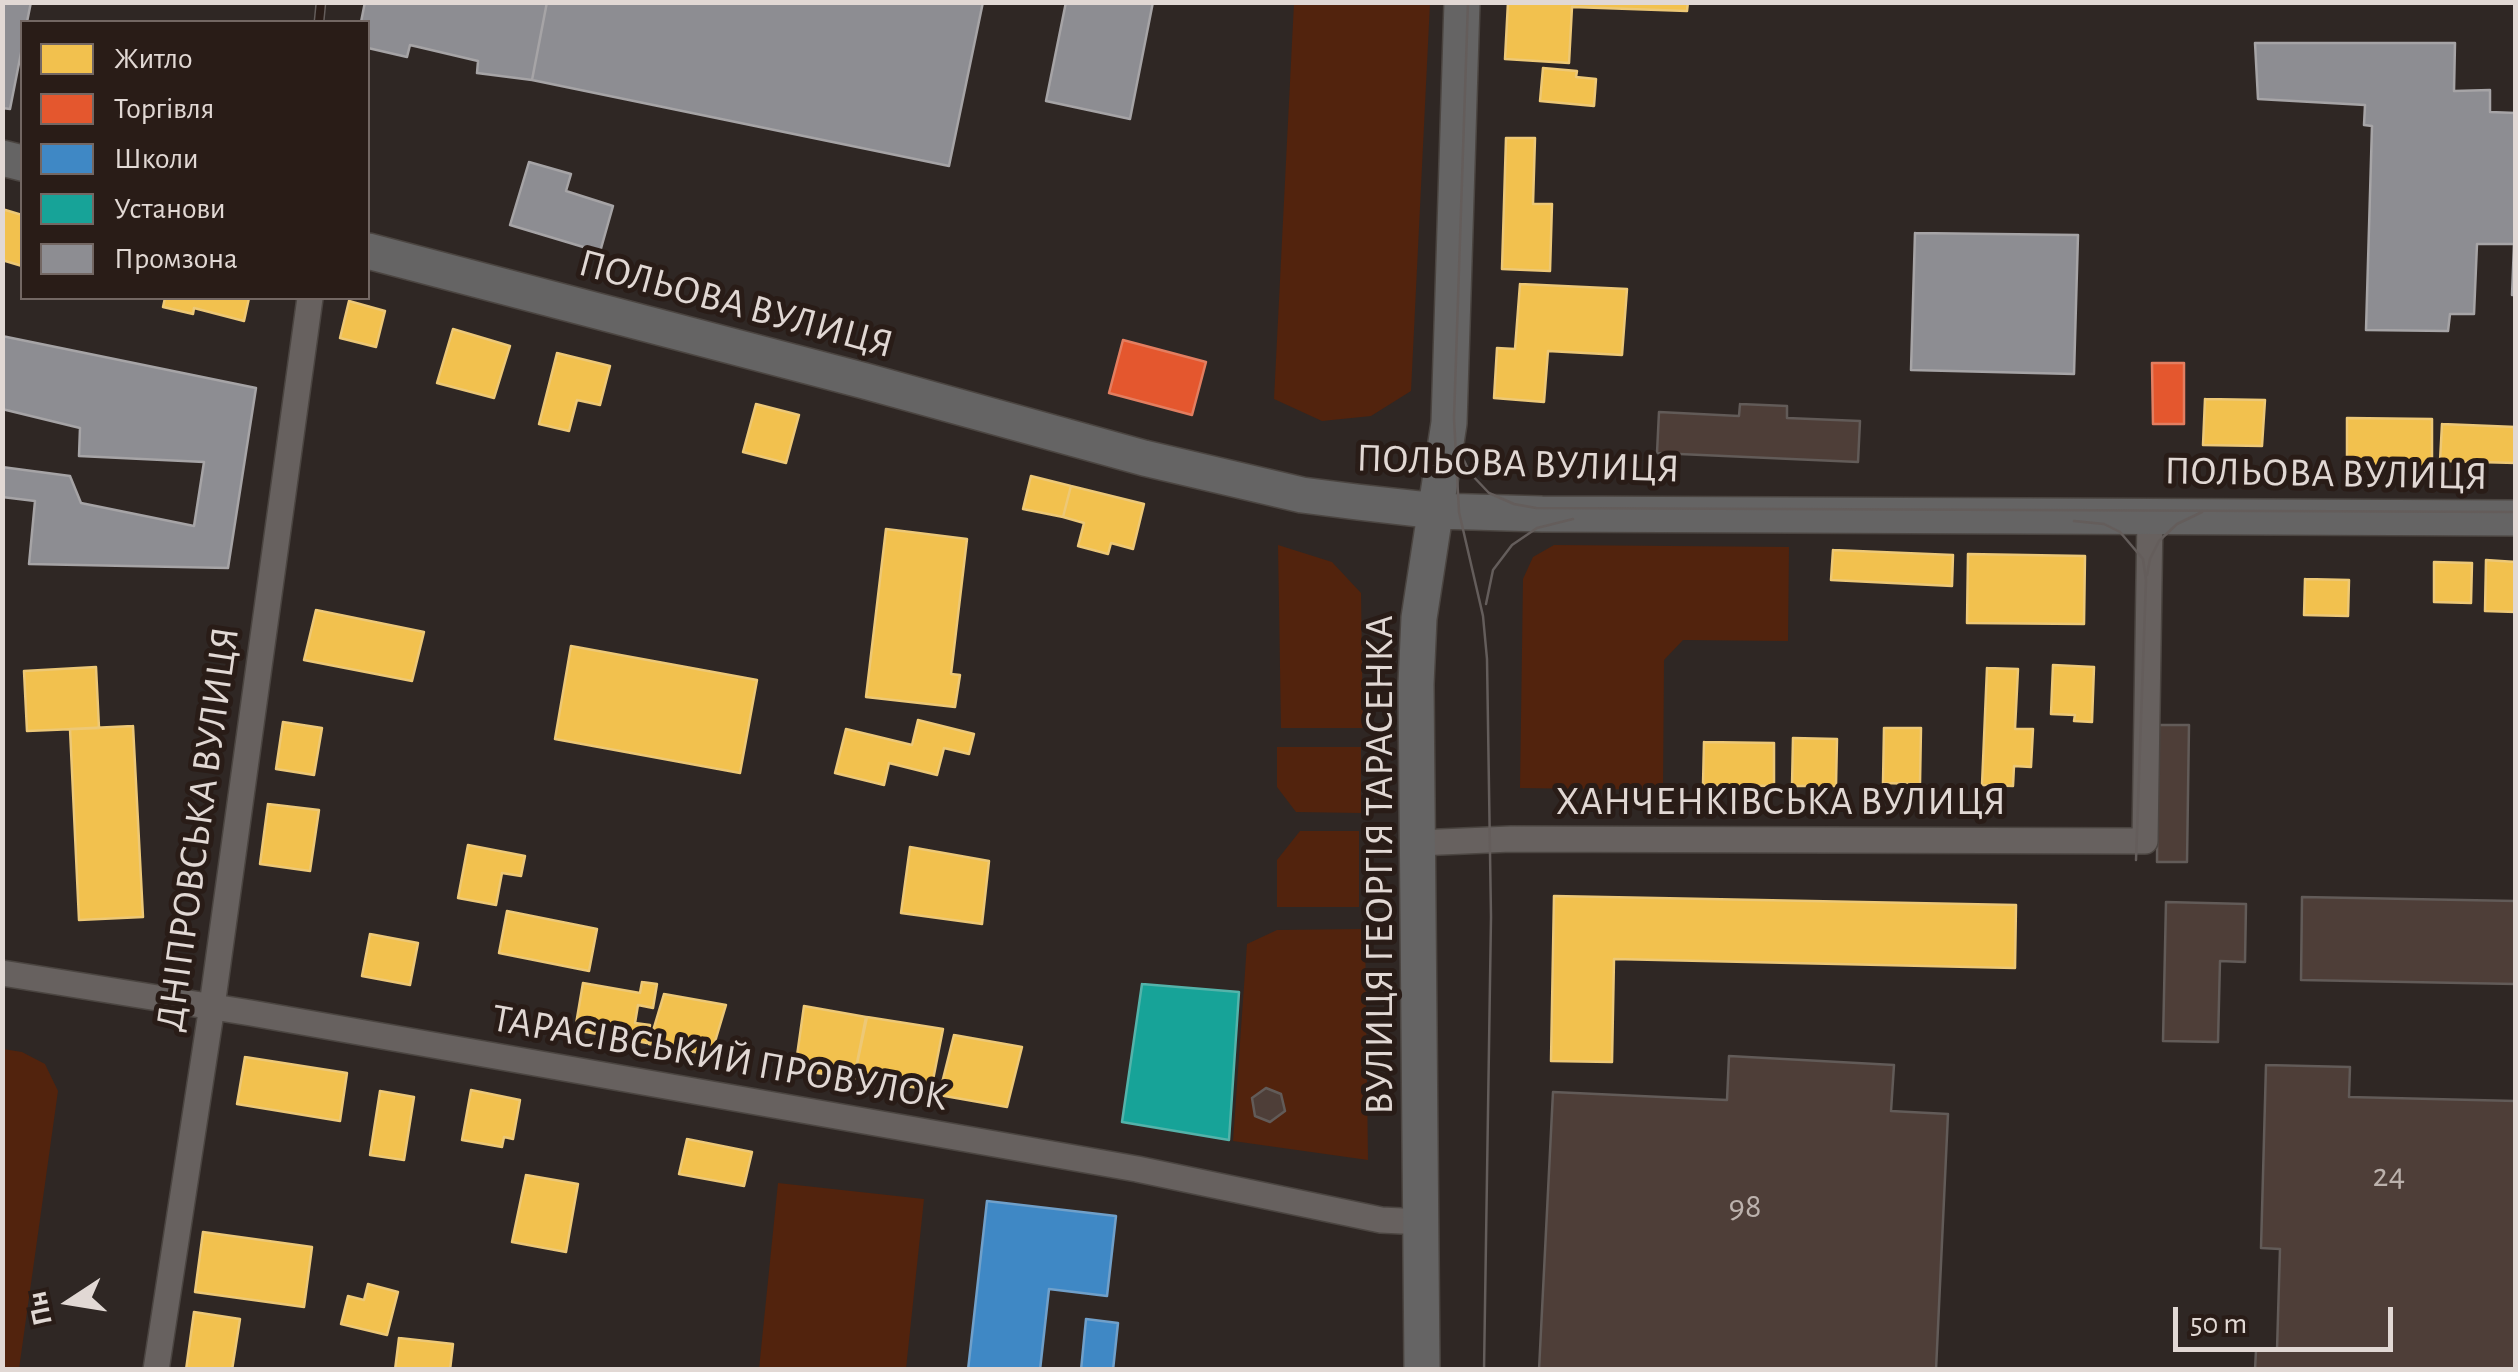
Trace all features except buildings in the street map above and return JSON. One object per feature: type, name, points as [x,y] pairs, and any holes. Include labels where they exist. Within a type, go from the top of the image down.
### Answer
[{"type":"main road","name":"ВУЛИЦЯ ГЕОРГІЯ ТАРАСЕНКА","points":[[1422,1370],[1418,618],[1448,423],[1462,2]]},
{"type":"main road","name":"ПОЛЬОВА ВУЛИЦЯ","points":[[370,252],[1144,458],[1302,495],[1437,511],[2516,518]]},
{"type":"street","name":"ДНІПРОВСЬКА ВУЛИЦЯ","points":[[156,1370],[212,1006],[310,300]]},
{"type":"street","name":"ХАНЧЕНКІВСЬКА ВУЛИЦЯ","points":[[1417,843],[1511,839],[2145,841],[2150,515]]},
{"type":"street","name":"ТАРАСІВСЬКИЙ ПРОВУЛОК","points":[[2,973],[212,1006],[1138,1169],[1381,1220],[1424,1222]]},
{"type":"shaded area","points":[[1294,3],[1430,3],[1411,391],[1371,416],[1322,421],[1274,399]]},
{"type":"shaded area","points":[[1278,545],[1332,562],[1361,593],[1363,728],[1281,728]]},
{"type":"shaded area","points":[[1554,545],[1789,547],[1788,641],[1683,640],[1664,660],[1663,790],[1520,788],[1523,579],[1533,557]]},
{"type":"shaded area","points":[[1277,747],[1361,747],[1361,813],[1296,812],[1277,787]]},
{"type":"shaded area","points":[[1300,831],[1359,831],[1359,907],[1277,907],[1277,860]]},
{"type":"shaded area","points":[[1365,929],[1368,1160],[1233,1141],[1247,944],[1277,930]]},
{"type":"shaded area","points":[[3,1049],[22,1052],[45,1064],[58,1091],[19,1369],[3,1369]]},
{"type":"shaded area","points":[[778,1183],[924,1199],[906,1369],[759,1369]]},
{"type":"tram line","points":[[1468,2],[1454,418],[1459,512],[1483,616],[1487,659],[1491,917],[1484,1370]]},
{"type":"tram line","points":[[1458,448],[1470,473],[1489,493],[1536,508],[2516,512]]},
{"type":"tram line","points":[[2147,575],[2159,541],[2177,524],[2202,512]]},
{"type":"tram line","points":[[1486,604],[1493,570],[1512,545],[1537,528],[1573,519]]},
{"type":"tram line","points":[[2074,521],[2104,524],[2120,532],[2143,559],[2146,580],[2136,860]]},
{"type":"railway","points":[[319,20],[321,2]]}]
